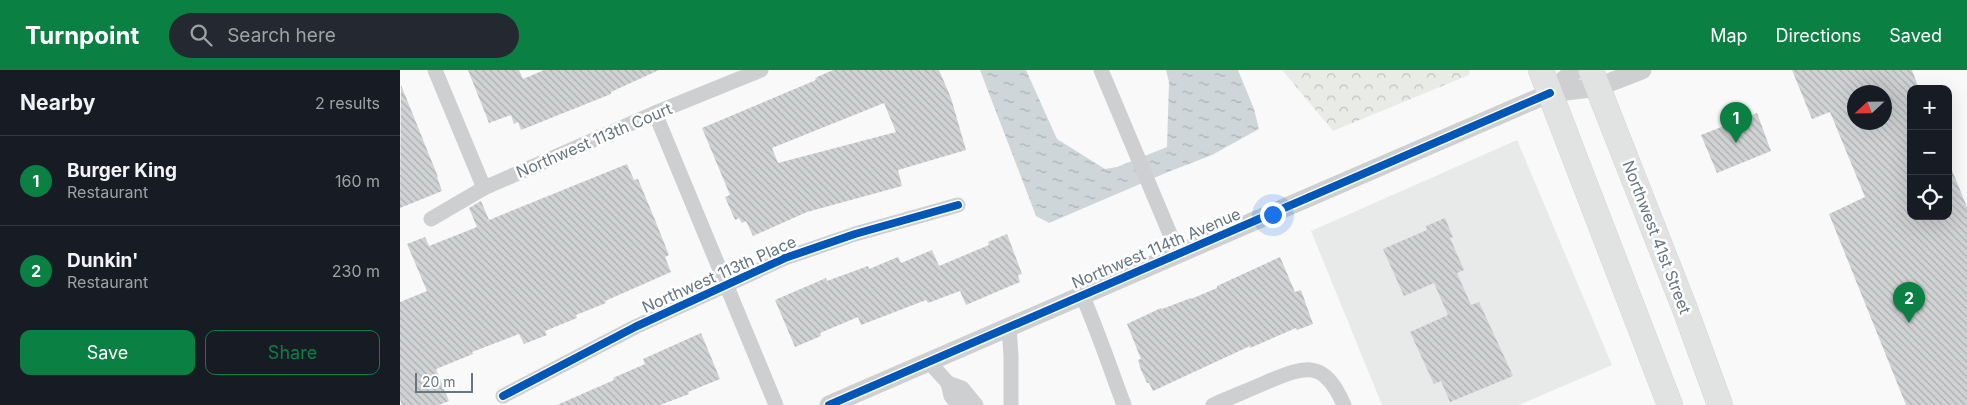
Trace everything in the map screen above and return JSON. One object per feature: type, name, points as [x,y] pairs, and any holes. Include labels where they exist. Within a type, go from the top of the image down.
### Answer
[{"type":"main road","name":"Northwest 41st Street","points":[[1594,79],[1685,309],[1720,405]]},
{"type":"main road","points":[[1546,81],[1670,405]]},
{"type":"street","points":[[435,70],[484,188]]},
{"type":"street","name":"Northwest 113th Court","points":[[431,219],[484,188],[655,113],[761,70]]},
{"type":"street","points":[[1101,70],[1178,253]]},
{"type":"street","name":"Northwest 114th Avenue","points":[[829,405],[1178,253],[1546,81],[1575,70]]},
{"type":"street","name":"Northwest 114th Avenue","points":[[1546,81],[1594,79],[1642,70]]},
{"type":"street","points":[[655,113],[776,405]]},
{"type":"street","name":"Northwest 113th Place","points":[[503,396],[635,327],[726,284],[820,245],[958,205]]},
{"type":"street","points":[[1082,295],[1099,335],[1124,405]]},
{"type":"street","points":[[1007,403],[1012,356],[1009,327]]},
{"type":"street","points":[[929,362],[948,383],[962,388],[976,405]]},
{"type":"street","points":[[1213,405],[1290,372],[1307,369],[1326,376],[1336,387],[1344,405]]},
{"type":"street","points":[[948,383],[951,396],[958,405]]},
{"type":"shaded area","points":[[1517,140],[1612,365],[1519,405],[1382,405],[1311,231]]},
{"type":"green space","points":[[1282,70],[1470,70],[1469,75],[1333,131]]},
{"type":"water","points":[[980,70],[1026,70],[1057,139],[1105,169],[1117,167],[1167,147],[1169,82],[1166,70],[1238,70],[1254,109],[1259,129],[1212,155],[1049,223],[1036,216]]},
{"type":"building","points":[[468,70],[519,70],[523,79],[544,70],[659,70],[611,92],[611,94],[521,130],[518,122],[514,124],[511,115],[489,123]]},
{"type":"building","points":[[833,70],[939,70],[951,98],[966,150],[898,170],[902,186],[807,212],[753,236],[746,221],[742,223],[739,218],[735,220],[725,197],[730,195],[702,128],[816,80],[815,78]],"holes":[[[884,103],[896,132],[778,163],[772,148]]]},
{"type":"building","points":[[1792,70],[1912,70],[1918,85],[1907,85],[1907,220],[1952,220],[1952,170],[1967,207],[1967,405],[1906,405],[1829,214],[1865,197],[1830,112],[1812,119]]},
{"type":"building","points":[[401,85],[442,191],[400,208]]},
{"type":"building","points":[[1757,113],[1771,151],[1717,173],[1701,135]]},
{"type":"building","points":[[627,164],[634,180],[638,179],[655,220],[669,255],[665,257],[671,272],[576,315],[577,318],[545,331],[547,335],[524,344],[519,334],[472,352],[473,354],[436,369],[449,401],[439,405],[402,405],[400,399],[400,302],[427,291],[407,244],[425,237],[429,246],[477,227],[469,208],[481,201],[489,220]]},
{"type":"building","points":[[1445,218],[1453,237],[1450,238],[1464,270],[1457,273],[1471,305],[1479,302],[1513,376],[1450,402],[1441,381],[1434,384],[1410,332],[1448,315],[1434,283],[1404,296],[1383,249],[1427,230],[1426,226]]},
{"type":"building","points":[[1007,234],[1022,274],[1018,275],[1020,282],[966,305],[960,291],[928,303],[926,300],[861,325],[858,317],[820,333],[821,336],[795,347],[775,300],[826,278],[827,281],[868,266],[869,269],[898,257],[901,263],[932,250],[939,266],[989,245],[988,242]]},
{"type":"building","points":[[1280,257],[1295,292],[1301,290],[1313,324],[1297,330],[1296,328],[1250,348],[1250,346],[1153,391],[1141,370],[1138,360],[1141,359],[1127,324],[1161,308],[1191,299],[1217,288],[1217,286]]},
{"type":"building","points":[[701,333],[720,379],[660,405],[557,405],[614,380],[613,378],[645,364],[643,359]]},
{"type":"cycle path","points":[[829,405],[1550,93]]},
{"type":"cycle path","points":[[503,396],[635,327],[785,258],[855,234],[958,205]]},
{"type":"place","name":"Burger King","points":[[1736,143]]},
{"type":"place","name":"Dunkin'","points":[[1909,323]]}]
